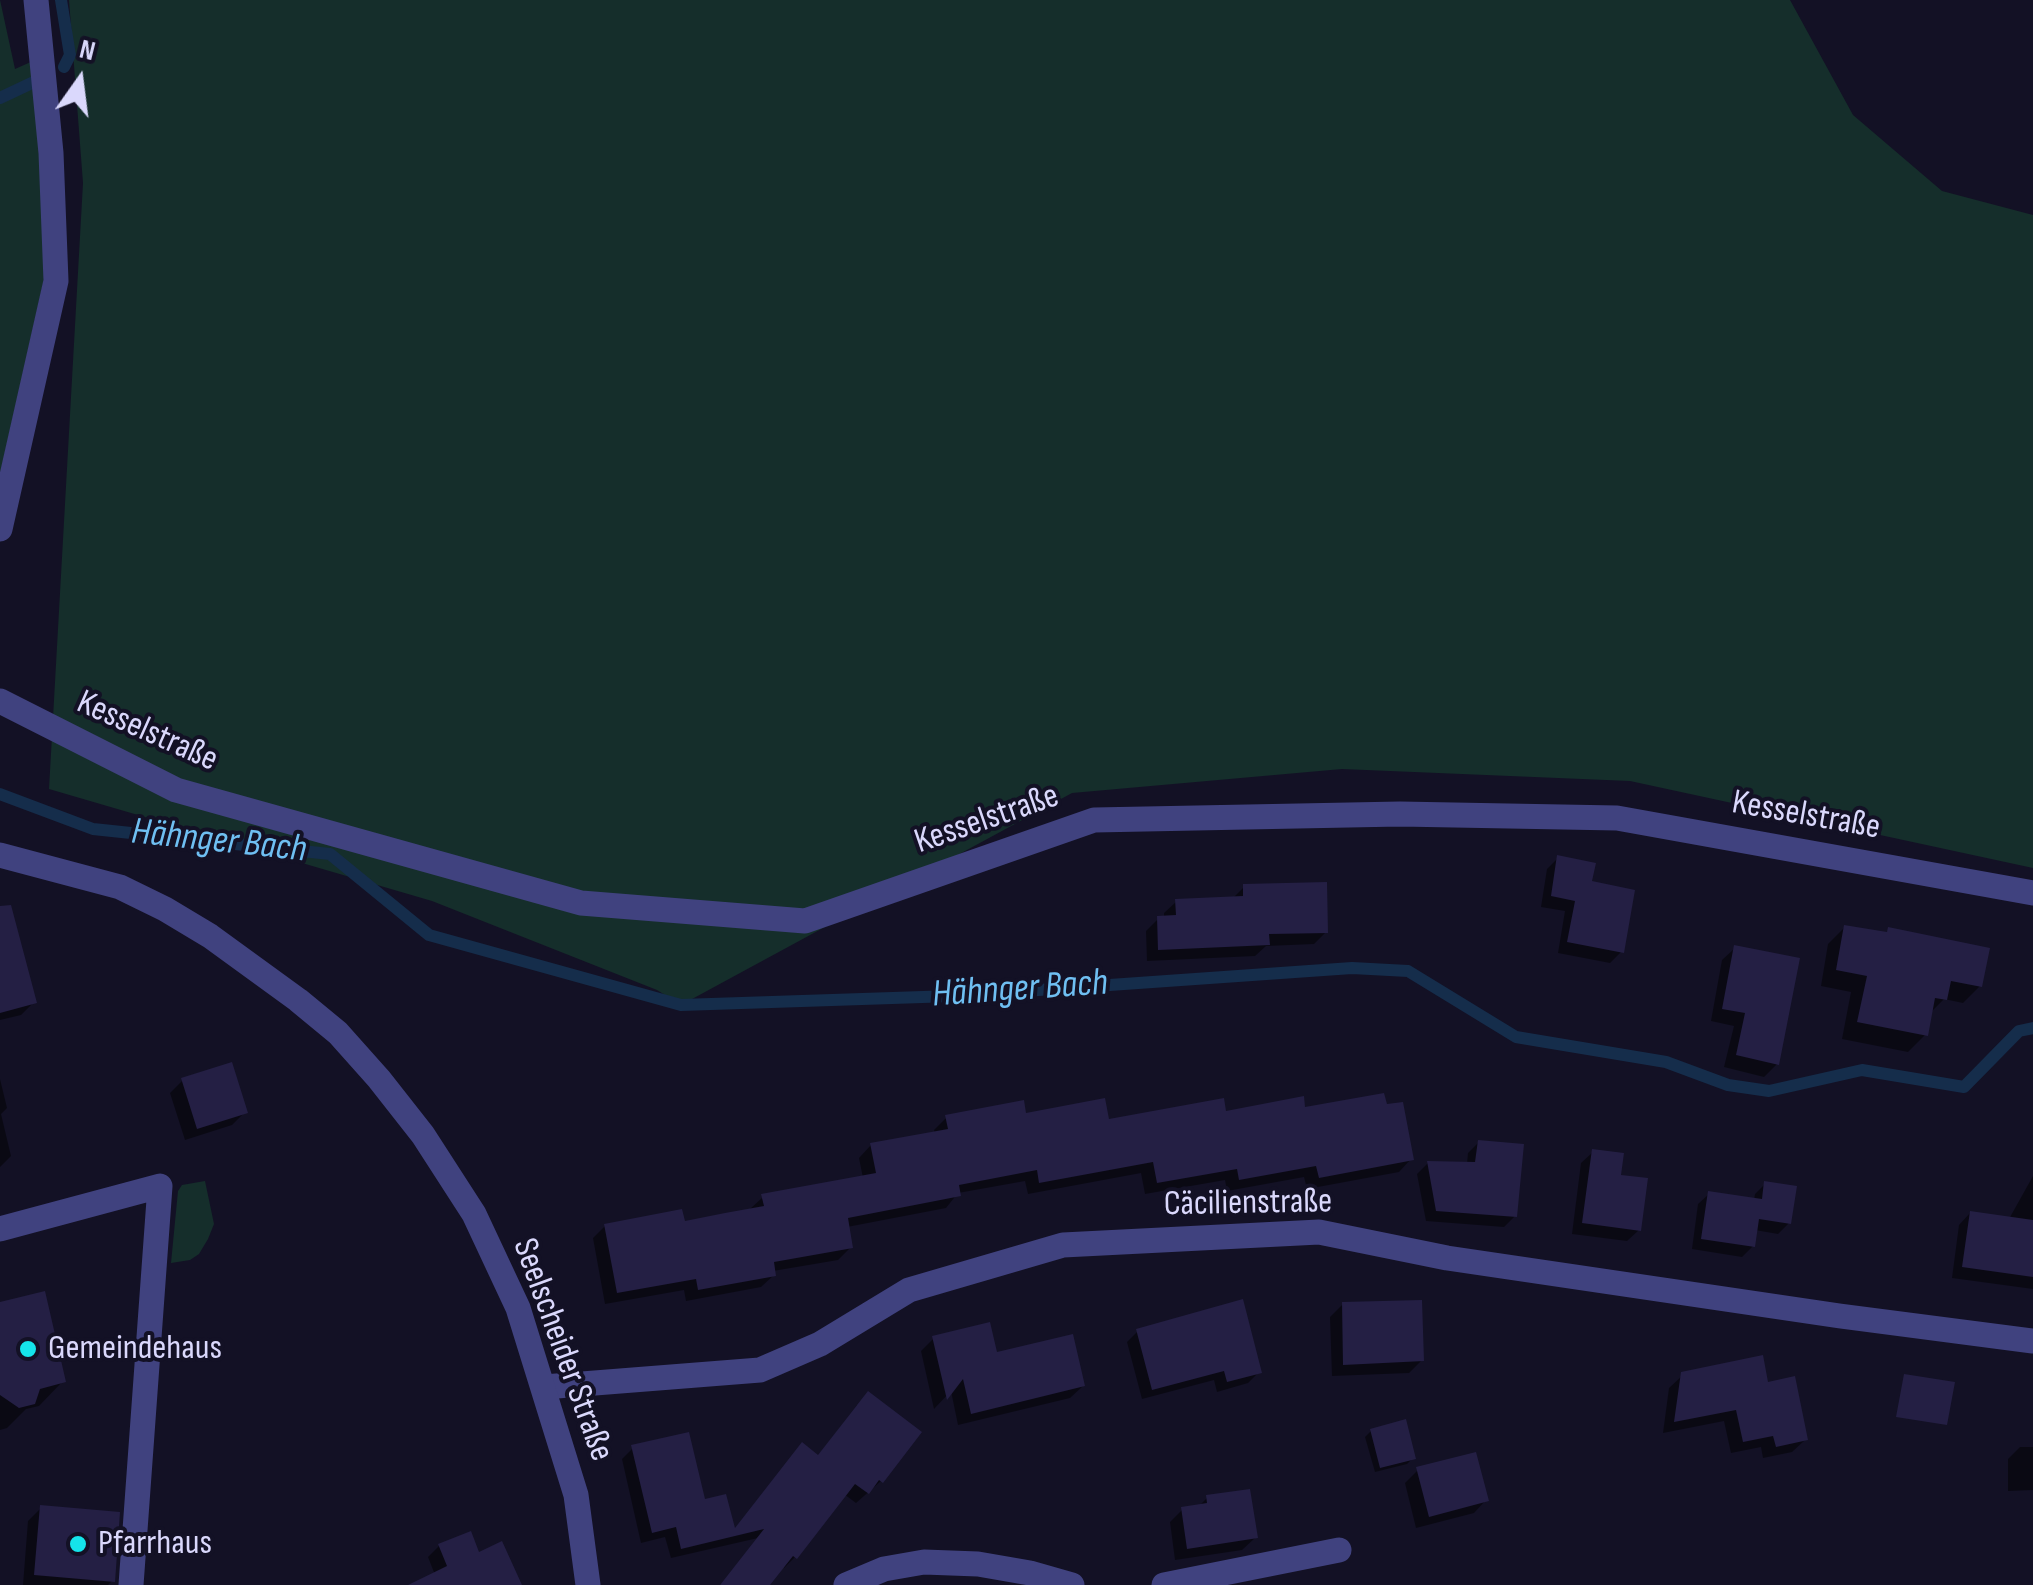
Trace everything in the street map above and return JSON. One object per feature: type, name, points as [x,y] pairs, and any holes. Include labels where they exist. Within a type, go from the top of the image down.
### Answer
[{"type":"street","points":[[0,529],[56,281],[51,153],[36,0]]},
{"type":"street","name":"Kesselstraße","points":[[0,701],[176,790],[581,903],[805,921],[1094,820],[1400,814],[1617,818],[2033,893]]},
{"type":"street","name":"Seelscheider Straße","points":[[0,855],[120,887],[166,909],[259,971],[338,1033],[423,1135],[474,1214],[518,1308],[576,1495],[588,1585]]},
{"type":"street","points":[[0,1229],[160,1186],[130,1585]]},
{"type":"street","name":"Cäcilienstraße","points":[[544,1386],[760,1370],[820,1344],[909,1290],[1062,1245],[1318,1232],[1446,1258],[2033,1340]]},
{"type":"street","points":[[1164,1585],[1339,1550]]},
{"type":"street","points":[[846,1585],[884,1568],[924,1562],[978,1564],[1030,1572],[1072,1585]]},
{"type":"green space","points":[[0,0],[15,69],[42,57],[44,279],[0,475]]},
{"type":"green space","points":[[69,0],[1790,0],[1853,115],[1942,191],[2033,215],[2033,868],[1630,781],[1342,769],[1072,793],[681,1005],[657,990],[432,901],[49,789],[83,183]]},
{"type":"green space","points":[[205,1181],[214,1224],[208,1239],[190,1260],[171,1263],[178,1191],[182,1185]]},
{"type":"building","points":[[1557,855],[1596,863],[1592,881],[1635,890],[1624,953],[1567,942],[1575,901],[1551,896]]},
{"type":"building","points":[[1327,882],[1328,933],[1269,934],[1270,945],[1158,950],[1157,916],[1176,915],[1175,899],[1243,896],[1243,884]]},
{"type":"building","points":[[11,905],[37,1003],[0,1013],[0,906]]},
{"type":"building","points":[[1844,925],[1887,932],[1888,927],[1990,948],[1982,987],[1951,981],[1947,1000],[1935,998],[1928,1036],[1857,1022],[1867,976],[1836,970]]},
{"type":"building","points":[[1734,945],[1800,958],[1779,1065],[1736,1055],[1745,1013],[1722,1009]]},
{"type":"building","points":[[232,1062],[248,1113],[197,1129],[181,1078]]},
{"type":"building","points":[[1384,1093],[1387,1104],[1403,1102],[1414,1160],[1319,1178],[1316,1166],[1239,1180],[1237,1169],[1157,1183],[1153,1162],[1039,1183],[1037,1170],[959,1185],[961,1196],[848,1218],[853,1248],[774,1262],[776,1276],[698,1290],[696,1279],[617,1293],[604,1224],[682,1209],[685,1221],[764,1206],[761,1194],[876,1173],[870,1143],[948,1129],[945,1115],[1024,1100],[1026,1113],[1105,1098],[1109,1119],[1224,1098],[1226,1111],[1304,1096],[1305,1107]]},
{"type":"building","points":[[1478,1140],[1524,1144],[1517,1217],[1436,1211],[1427,1161],[1475,1162]]},
{"type":"building","points":[[1592,1149],[1624,1153],[1621,1175],[1648,1178],[1641,1231],[1582,1223]]},
{"type":"building","points":[[1764,1181],[1797,1186],[1791,1224],[1759,1219],[1755,1247],[1701,1239],[1708,1191],[1762,1199]]},
{"type":"building","points":[[1970,1211],[2033,1220],[2033,1277],[1962,1267]]},
{"type":"building","name":"Gemeindehaus","points":[[45,1291],[66,1382],[40,1389],[35,1404],[19,1408],[0,1395],[0,1302]]},
{"type":"building","points":[[1243,1299],[1262,1373],[1227,1382],[1224,1371],[1152,1390],[1136,1329]]},
{"type":"building","points":[[1422,1300],[1424,1361],[1343,1365],[1342,1302]]},
{"type":"building","points":[[990,1322],[997,1352],[1073,1334],[1085,1386],[971,1414],[963,1379],[947,1400],[932,1336]]},
{"type":"building","points":[[1763,1355],[1768,1382],[1795,1376],[1808,1440],[1776,1447],[1773,1436],[1743,1442],[1736,1410],[1674,1422],[1681,1372]]},
{"type":"building","points":[[1904,1374],[1955,1382],[1947,1425],[1896,1417]]},
{"type":"building","points":[[868,1391],[922,1432],[883,1483],[879,1480],[869,1494],[855,1484],[797,1559],[793,1556],[770,1585],[720,1585],[764,1529],[681,1549],[676,1527],[652,1533],[631,1445],[689,1432],[705,1499],[726,1494],[735,1528],[802,1442],[818,1455]]},
{"type":"building","points":[[1406,1419],[1416,1459],[1380,1468],[1370,1429]]},
{"type":"building","points":[[1476,1452],[1489,1501],[1429,1517],[1416,1467]]},
{"type":"building","points":[[1250,1489],[1258,1538],[1187,1549],[1181,1507],[1207,1503],[1206,1495]]},
{"type":"building","name":"Pfarrhaus","points":[[40,1505],[120,1512],[115,1582],[34,1575]]},
{"type":"building","points":[[471,1531],[479,1552],[502,1541],[522,1585],[408,1585],[447,1566],[438,1544]]},
{"type":"waterway","points":[[61,0],[70,55],[64,67]]},
{"type":"waterway","points":[[0,98],[36,81]]},
{"type":"waterway","name":"Hähnger Bach","points":[[0,794],[93,829],[330,854],[429,935],[681,1005],[953,996],[1352,968],[1408,971],[1516,1037],[1666,1062],[1728,1085],[1769,1091],[1862,1070],[1964,1087],[2019,1031],[2033,1028]]},
{"type":"place","name":"Gemeindehaus","points":[[28,1349]]},
{"type":"place","name":"Pfarrhaus","points":[[78,1544]]}]
